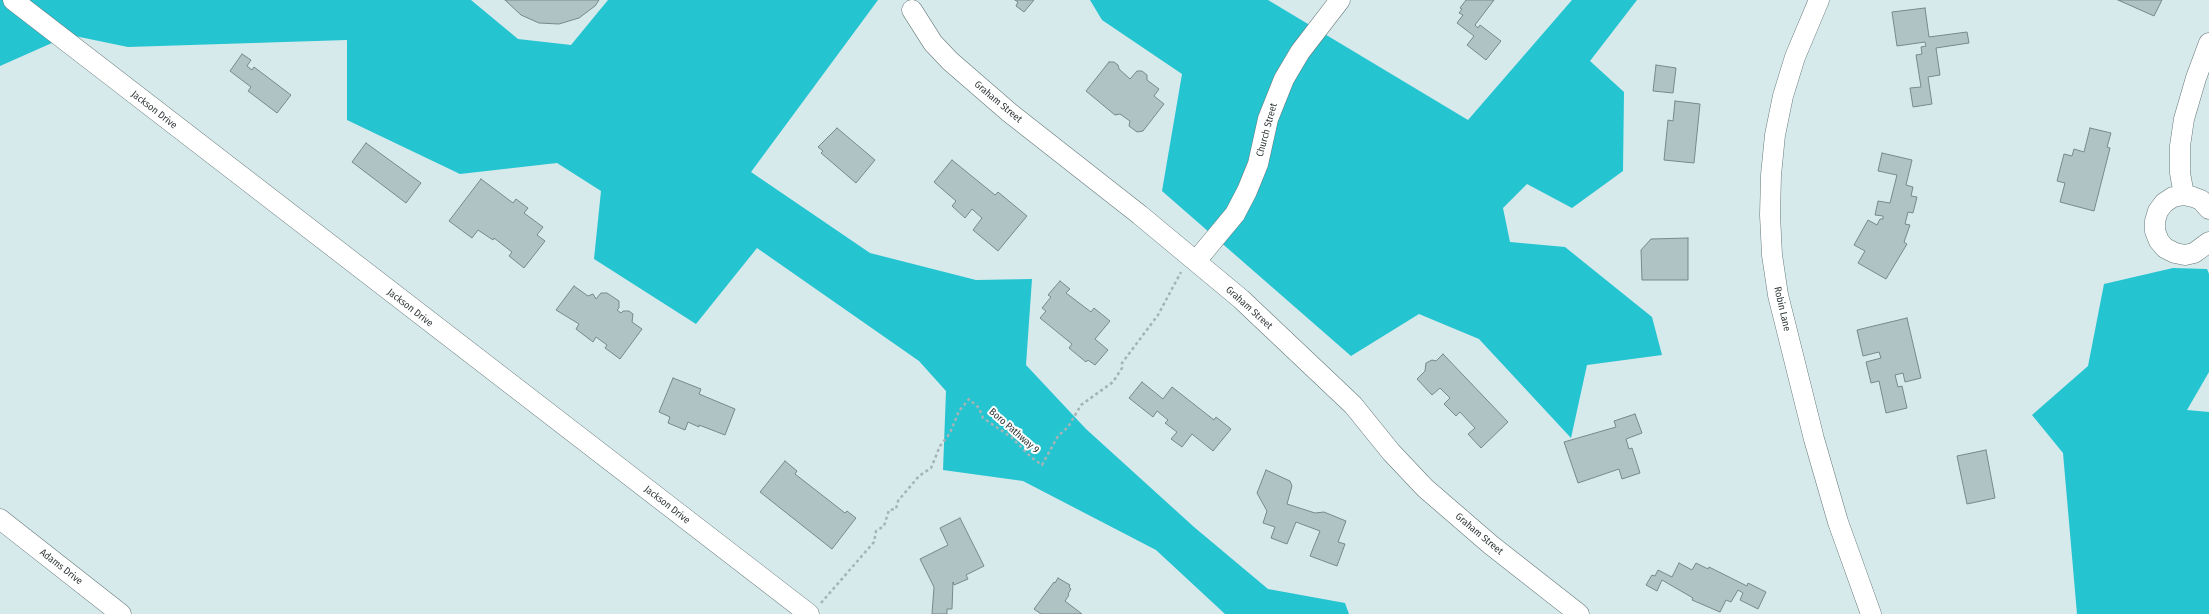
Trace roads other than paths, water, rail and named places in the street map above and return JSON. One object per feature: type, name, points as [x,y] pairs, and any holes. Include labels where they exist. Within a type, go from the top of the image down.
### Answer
[{"type":"street","name":"Jackson Drive","points":[[13,0],[813,611]]},
{"type":"street","name":"Church Street","points":[[1196,261],[1227,226],[1247,191],[1258,164],[1273,104],[1284,79],[1300,52],[1340,0]]},
{"type":"street","name":"Robin Lane","points":[[1819,0],[1795,57],[1783,96],[1775,135],[1770,189],[1772,255],[1778,295],[1814,439],[1838,522],[1871,614]]},
{"type":"street","name":"Graham Street","points":[[912,10],[933,43],[950,61],[1010,113],[1196,261],[1298,351],[1353,405],[1391,452],[1426,488],[1491,545],[1579,614]]},
{"type":"street","points":[[2184,195],[2180,173],[2180,146],[2184,119],[2196,78],[2209,43]]},
{"type":"street","points":[[2209,209],[2201,200],[2184,195],[2173,197],[2164,203],[2158,211],[2155,221],[2155,231],[2159,241],[2170,251],[2185,255],[2194,253],[2209,242]]},
{"type":"street","name":"Adams Drive","points":[[0,520],[122,614]]}]
